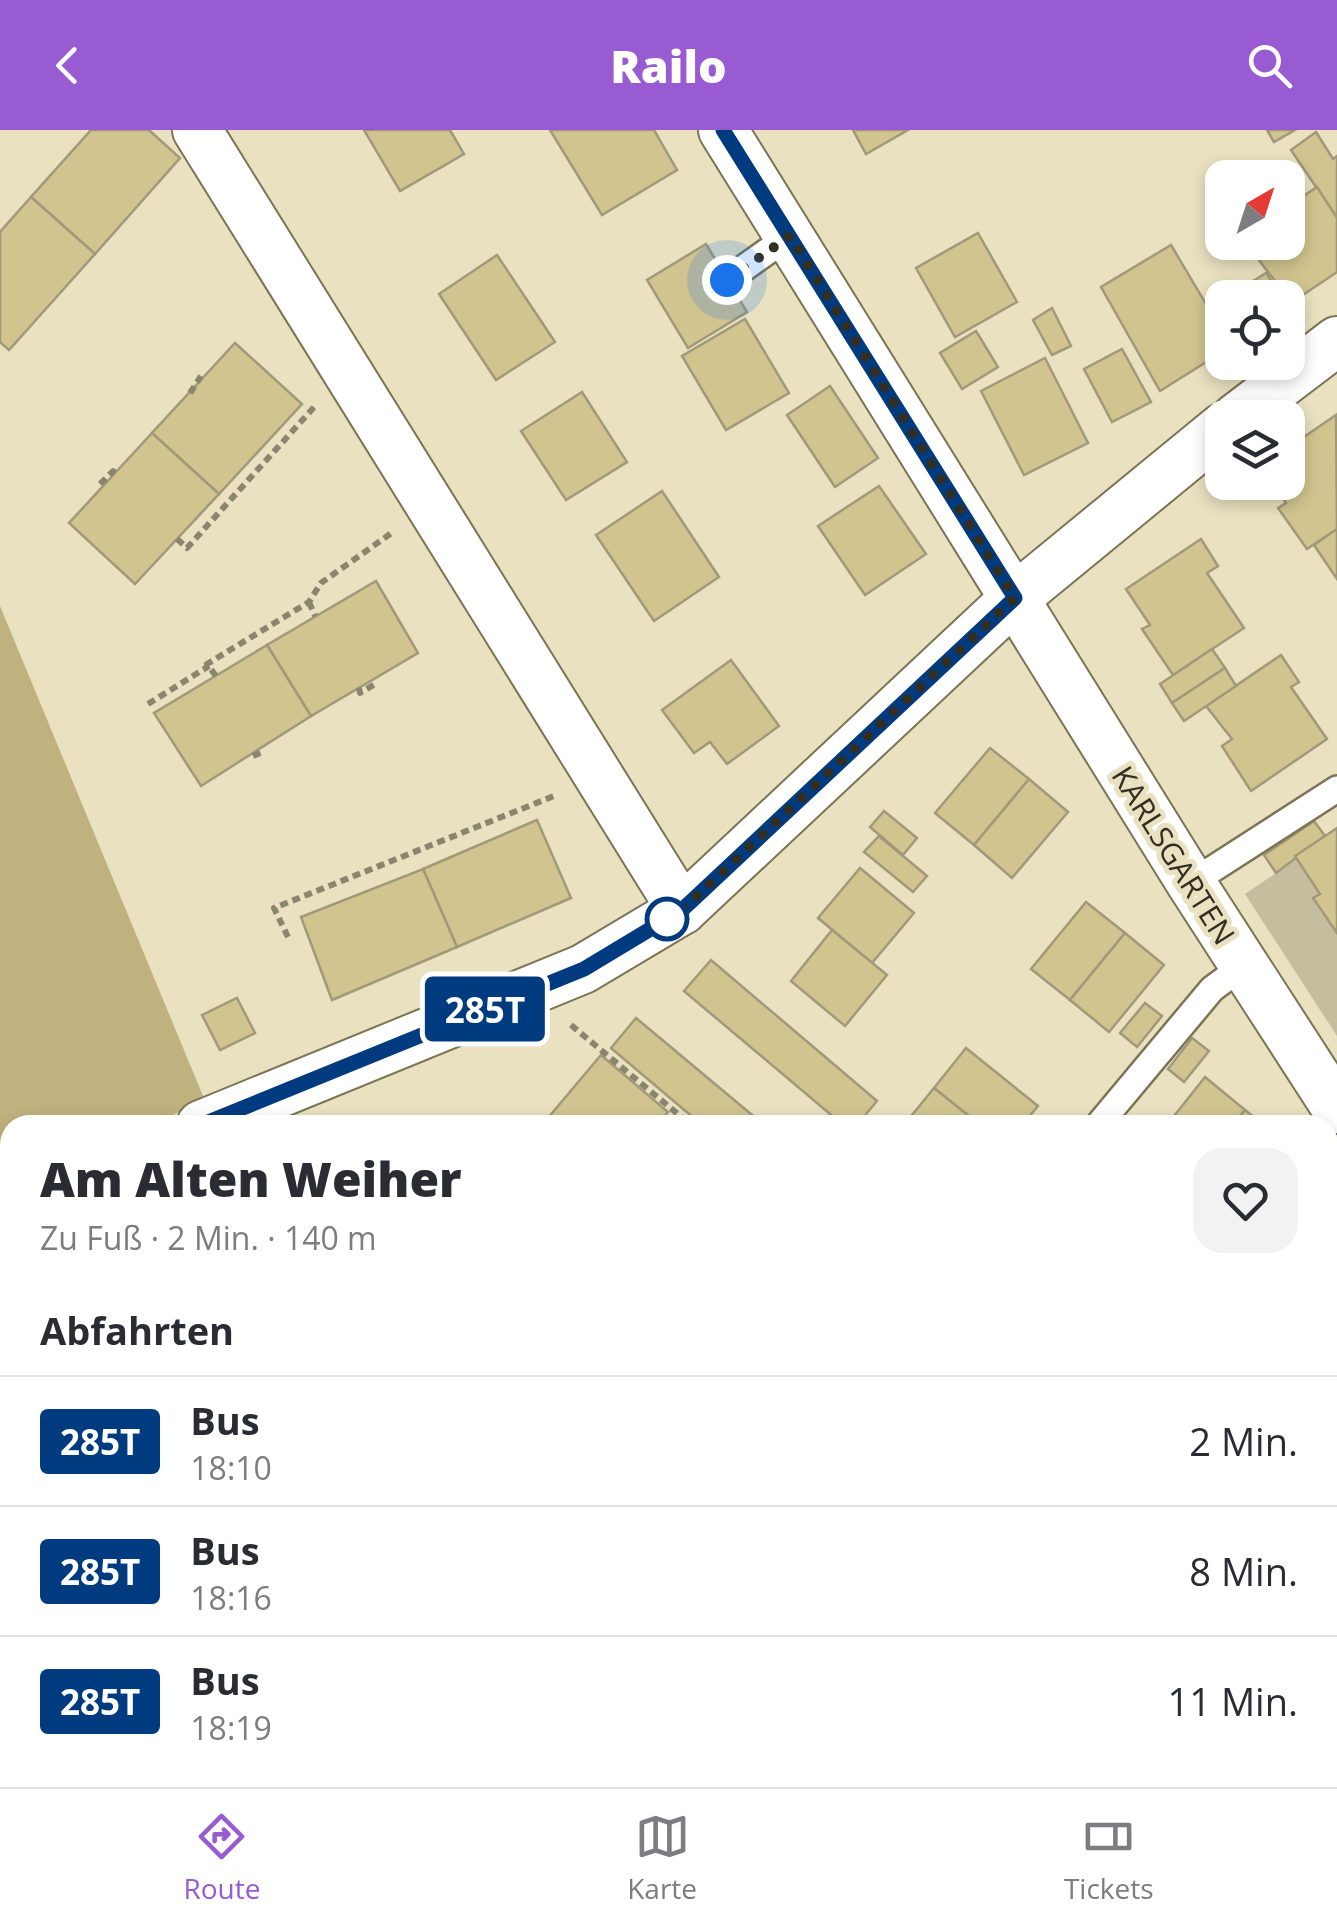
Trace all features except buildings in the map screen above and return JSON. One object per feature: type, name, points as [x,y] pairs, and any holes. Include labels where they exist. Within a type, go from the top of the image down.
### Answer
[{"type":"street","points":[[197,130],[682,910]]},
{"type":"street","name":"KARLSGARTEN","points":[[723,130],[1190,883],[1337,1109]]},
{"type":"street","points":[[1256,400],[1310,350]]},
{"type":"street","points":[[226,1115],[584,969],[682,910],[1015,598],[1205,442]]},
{"type":"lane","points":[[727,280],[790,236]]},
{"type":"lane","points":[[1190,883],[1337,789]]},
{"type":"lane","points":[[1107,1115],[1212,988],[1243,966]]},
{"type":"path","points":[[190,392],[202,376]]},
{"type":"path","points":[[177,539],[187,548],[320,401]]},
{"type":"path","points":[[100,484],[116,473]]},
{"type":"path","points":[[148,704],[309,602],[321,583],[398,528]]},
{"type":"path","points":[[309,602],[315,616]]},
{"type":"path","points":[[209,666],[216,676]]},
{"type":"path","points":[[358,688],[360,692],[375,684]]},
{"type":"path","points":[[254,756],[263,752]]},
{"type":"path","points":[[288,937],[274,908],[561,794]]},
{"type":"path","points":[[566,1021],[679,1115]]},
{"type":"shaded area","points":[[0,606],[203,1096],[174,1115],[0,1115]]},
{"type":"shaded area","points":[[1297,859],[1320,894],[1314,899],[1337,933],[1337,1036],[1245,894]]},
{"type":"bus line","name":"285T","points":[[226,1115],[584,969],[682,910],[1015,598],[723,130]]},
{"type":"route","points":[[667,919],[660,923],[682,910],[1015,598],[790,236],[727,280]]}]
